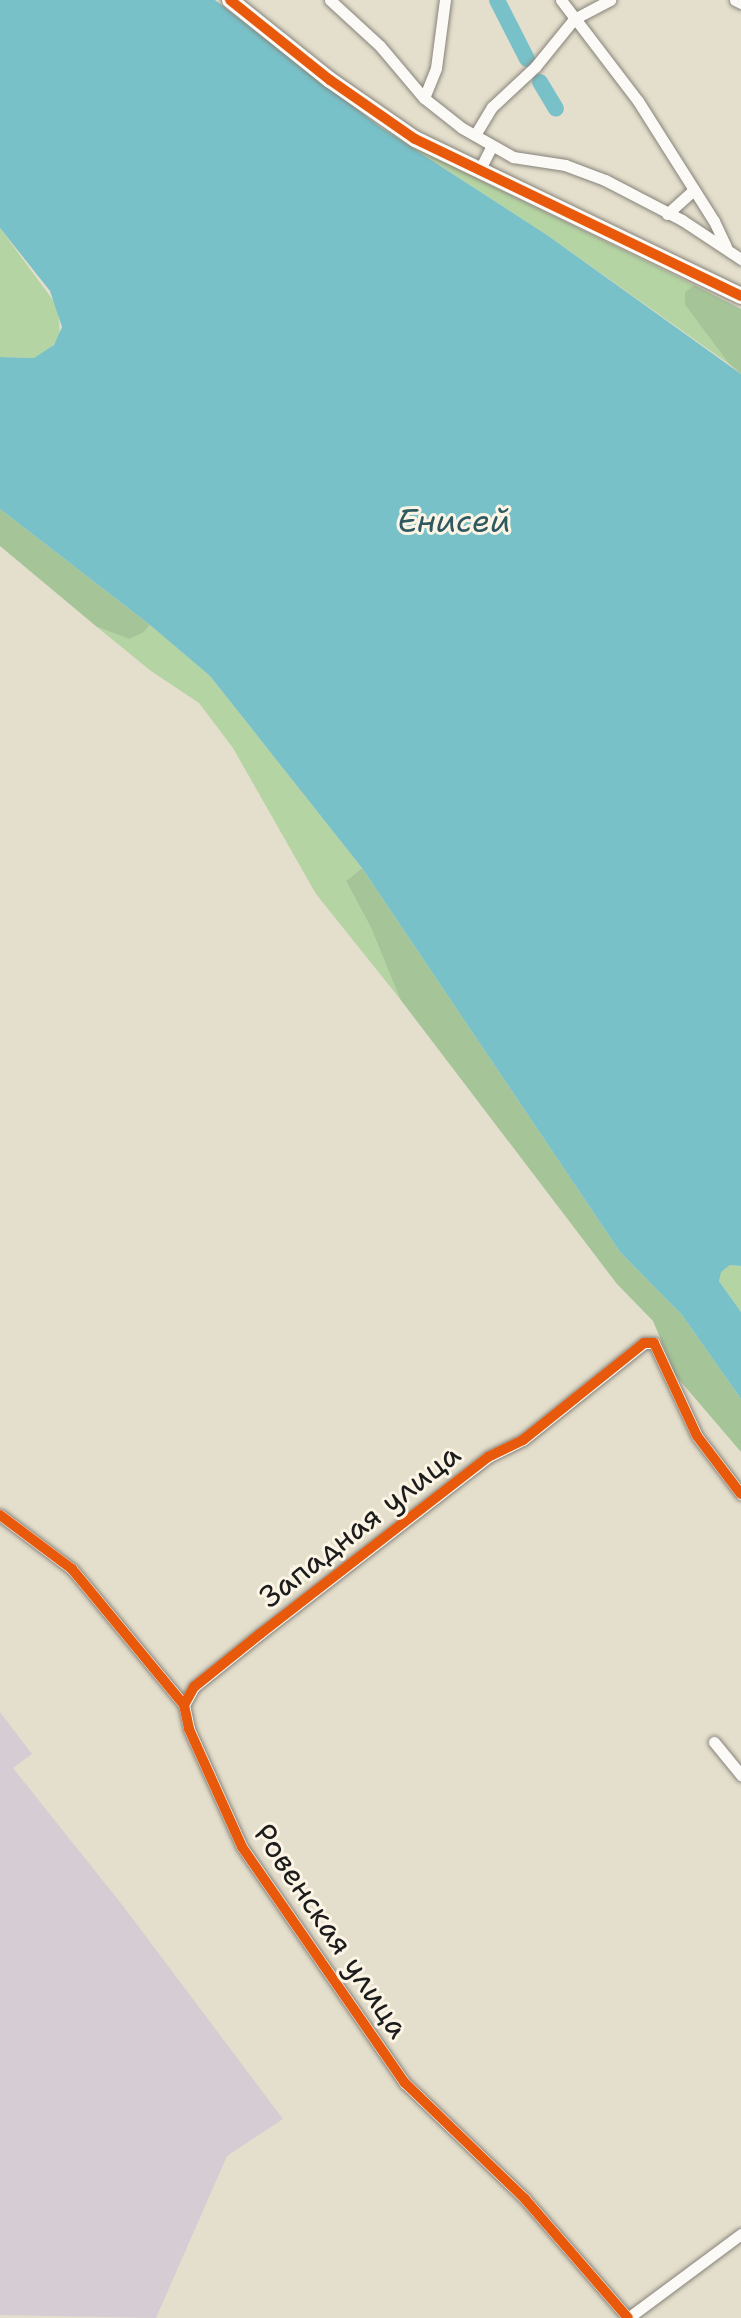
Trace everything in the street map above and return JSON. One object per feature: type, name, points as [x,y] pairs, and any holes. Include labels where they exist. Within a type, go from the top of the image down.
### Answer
[{"type":"street","points":[[230,0],[379,116],[479,171],[741,296]]},
{"type":"street","points":[[330,0],[380,46],[424,98],[492,146],[513,157],[565,165],[605,180],[727,248],[741,259]]},
{"type":"street","points":[[424,98],[436,68],[445,0]]},
{"type":"street","points":[[561,0],[629,89],[727,248]]},
{"type":"street","points":[[475,135],[492,107],[535,67],[574,19],[610,0]]},
{"type":"street","points":[[735,0],[741,3]]},
{"type":"street","points":[[479,171],[492,146]]},
{"type":"street","points":[[667,214],[694,190]]},
{"type":"street","name":"Западная улица","points":[[184,1705],[194,1687],[414,1512],[488,1457],[523,1440],[644,1343],[652,1343],[692,1420],[697,1436],[741,1494]]},
{"type":"street","name":"Ровенская улица","points":[[0,1515],[72,1569],[184,1705],[189,1729],[242,1847],[405,2083],[525,2199],[628,2318]]},
{"type":"street","points":[[714,1742],[741,1775]]},
{"type":"street","points":[[628,2318],[741,2234]]},
{"type":"shaded area","points":[[0,1712],[32,1754],[13,1768],[123,1906],[283,2119],[227,2156],[156,2318],[0,2315]]},
{"type":"green space","points":[[380,127],[468,174],[694,285],[685,292],[685,305],[729,364],[547,235]]},
{"type":"green space","points":[[0,228],[58,307],[60,336],[48,352],[34,358],[0,357]]},
{"type":"green space","points":[[694,285],[741,309],[741,374],[729,364],[685,305],[685,292]]},
{"type":"green space","points":[[0,509],[150,625],[143,633],[129,639],[97,627],[0,546]]},
{"type":"green space","points":[[150,625],[210,676],[362,868],[346,881],[371,928],[400,999],[316,894],[233,748],[199,703],[151,671],[97,627],[129,639],[143,633]]},
{"type":"green space","points":[[362,868],[620,1252],[682,1315],[741,1399],[741,1452],[676,1376],[653,1321],[617,1284],[400,999],[371,928],[346,881]]},
{"type":"green space","points":[[730,1265],[741,1266],[741,1312],[719,1281],[720,1272]]},
{"type":"water","name":"Енисей","points":[[0,0],[215,0],[380,127],[547,235],[741,374],[741,1266],[730,1265],[721,1272],[719,1281],[741,1312],[741,1399],[682,1315],[620,1252],[362,868],[210,676],[150,625],[0,509],[0,357],[34,358],[54,345],[62,327],[50,291],[0,228]]},
{"type":"waterway","points":[[497,0],[527,59]]},
{"type":"waterway","points":[[540,82],[556,109]]},
{"type":"cycle path","points":[[230,0],[330,80],[415,139],[741,296]]},
{"type":"cycle path","points":[[184,1705],[194,1687],[260,1634],[488,1457],[523,1440],[644,1343],[654,1343],[697,1436],[741,1494]]},
{"type":"cycle path","points":[[0,1515],[72,1569],[184,1705],[189,1729],[242,1847],[405,2083],[525,2199],[628,2318]]}]
